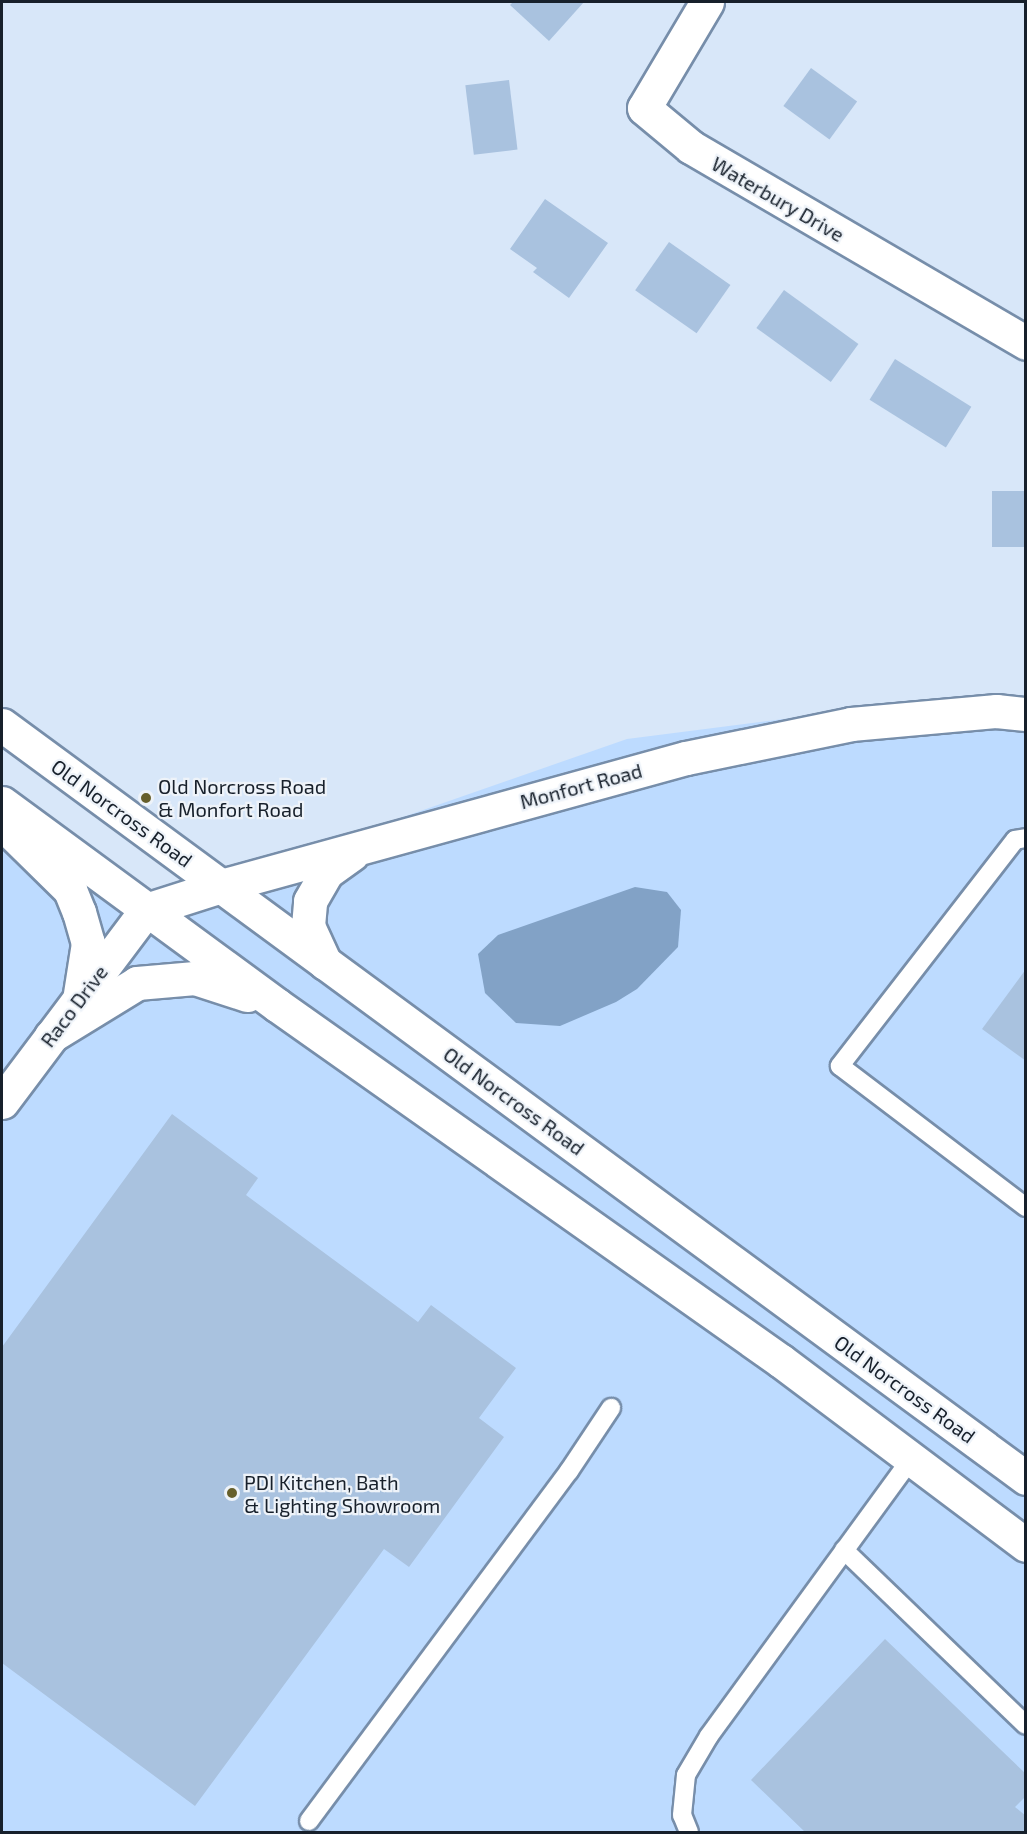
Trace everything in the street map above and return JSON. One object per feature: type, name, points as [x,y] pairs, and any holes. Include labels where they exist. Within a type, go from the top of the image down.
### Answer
[{"type":"main road","name":"Waterbury Drive","points":[[707,2],[644,108],[691,147],[1026,342]]},
{"type":"main road","name":"Monfort Road","points":[[146,910],[221,886],[686,758],[851,724],[996,711],[1026,714]]},
{"type":"main road","name":"Old Norcross Road","points":[[2,725],[1026,1478]]},
{"type":"main road","points":[[2,803],[277,1005],[781,1361],[1026,1545]]},
{"type":"main road","points":[[2,822],[70,890],[80,912],[88,943],[79,1000]]},
{"type":"main road","points":[[325,963],[308,926],[310,901],[327,872],[358,849]]},
{"type":"main road","name":"Raco Drive","points":[[2,1102],[146,910]]},
{"type":"main road","points":[[51,1036],[137,983],[195,978],[277,1005]]},
{"type":"lane","points":[[1026,838],[1015,840],[840,1066],[1026,1207]]},
{"type":"lane","points":[[309,1821],[562,1480],[611,1408]]},
{"type":"lane","points":[[688,1833],[682,1815],[686,1775],[709,1736],[911,1459]]},
{"type":"lane","points":[[844,1550],[1026,1725]]},
{"type":"shaded area","points":[[972,695],[1025,709],[1025,1832],[2,1832],[2,789],[156,903],[627,739]]},
{"type":"shaded area","points":[[635,887],[667,892],[681,910],[678,947],[637,989],[616,1002],[560,1026],[516,1023],[485,993],[478,954],[498,935]]},
{"type":"building","points":[[513,2],[584,2],[549,41],[510,5]]},
{"type":"building","points":[[811,68],[857,102],[829,140],[783,106]]},
{"type":"building","points":[[509,80],[518,149],[474,155],[465,85]]},
{"type":"building","points":[[545,199],[608,243],[569,298],[533,272],[537,268],[510,249]]},
{"type":"building","points":[[669,242],[730,285],[697,333],[635,290]]},
{"type":"building","points":[[784,290],[858,344],[831,382],[756,328]]},
{"type":"building","points":[[895,359],[971,407],[946,447],[870,400]]},
{"type":"building","points":[[992,491],[1026,491],[1026,547],[992,547]]},
{"type":"building","points":[[1026,969],[1026,1061],[982,1029]]},
{"type":"building","name":"PDI Kitchen, Bath & Lighting Showroom","points":[[172,1114],[258,1178],[246,1195],[418,1322],[431,1305],[516,1368],[479,1418],[504,1437],[409,1567],[384,1549],[195,1806],[2,1663],[2,1347]]},
{"type":"building","points":[[885,1639],[1026,1774],[1026,1796],[1015,1807],[1026,1816],[1026,1832],[805,1832],[751,1780]]},
{"type":"place","name":"Old Norcross Road & Monfort Road","points":[[146,798]]},
{"type":"place","name":"PDI Kitchen, Bath & Lighting Showroom","points":[[232,1493]]}]
